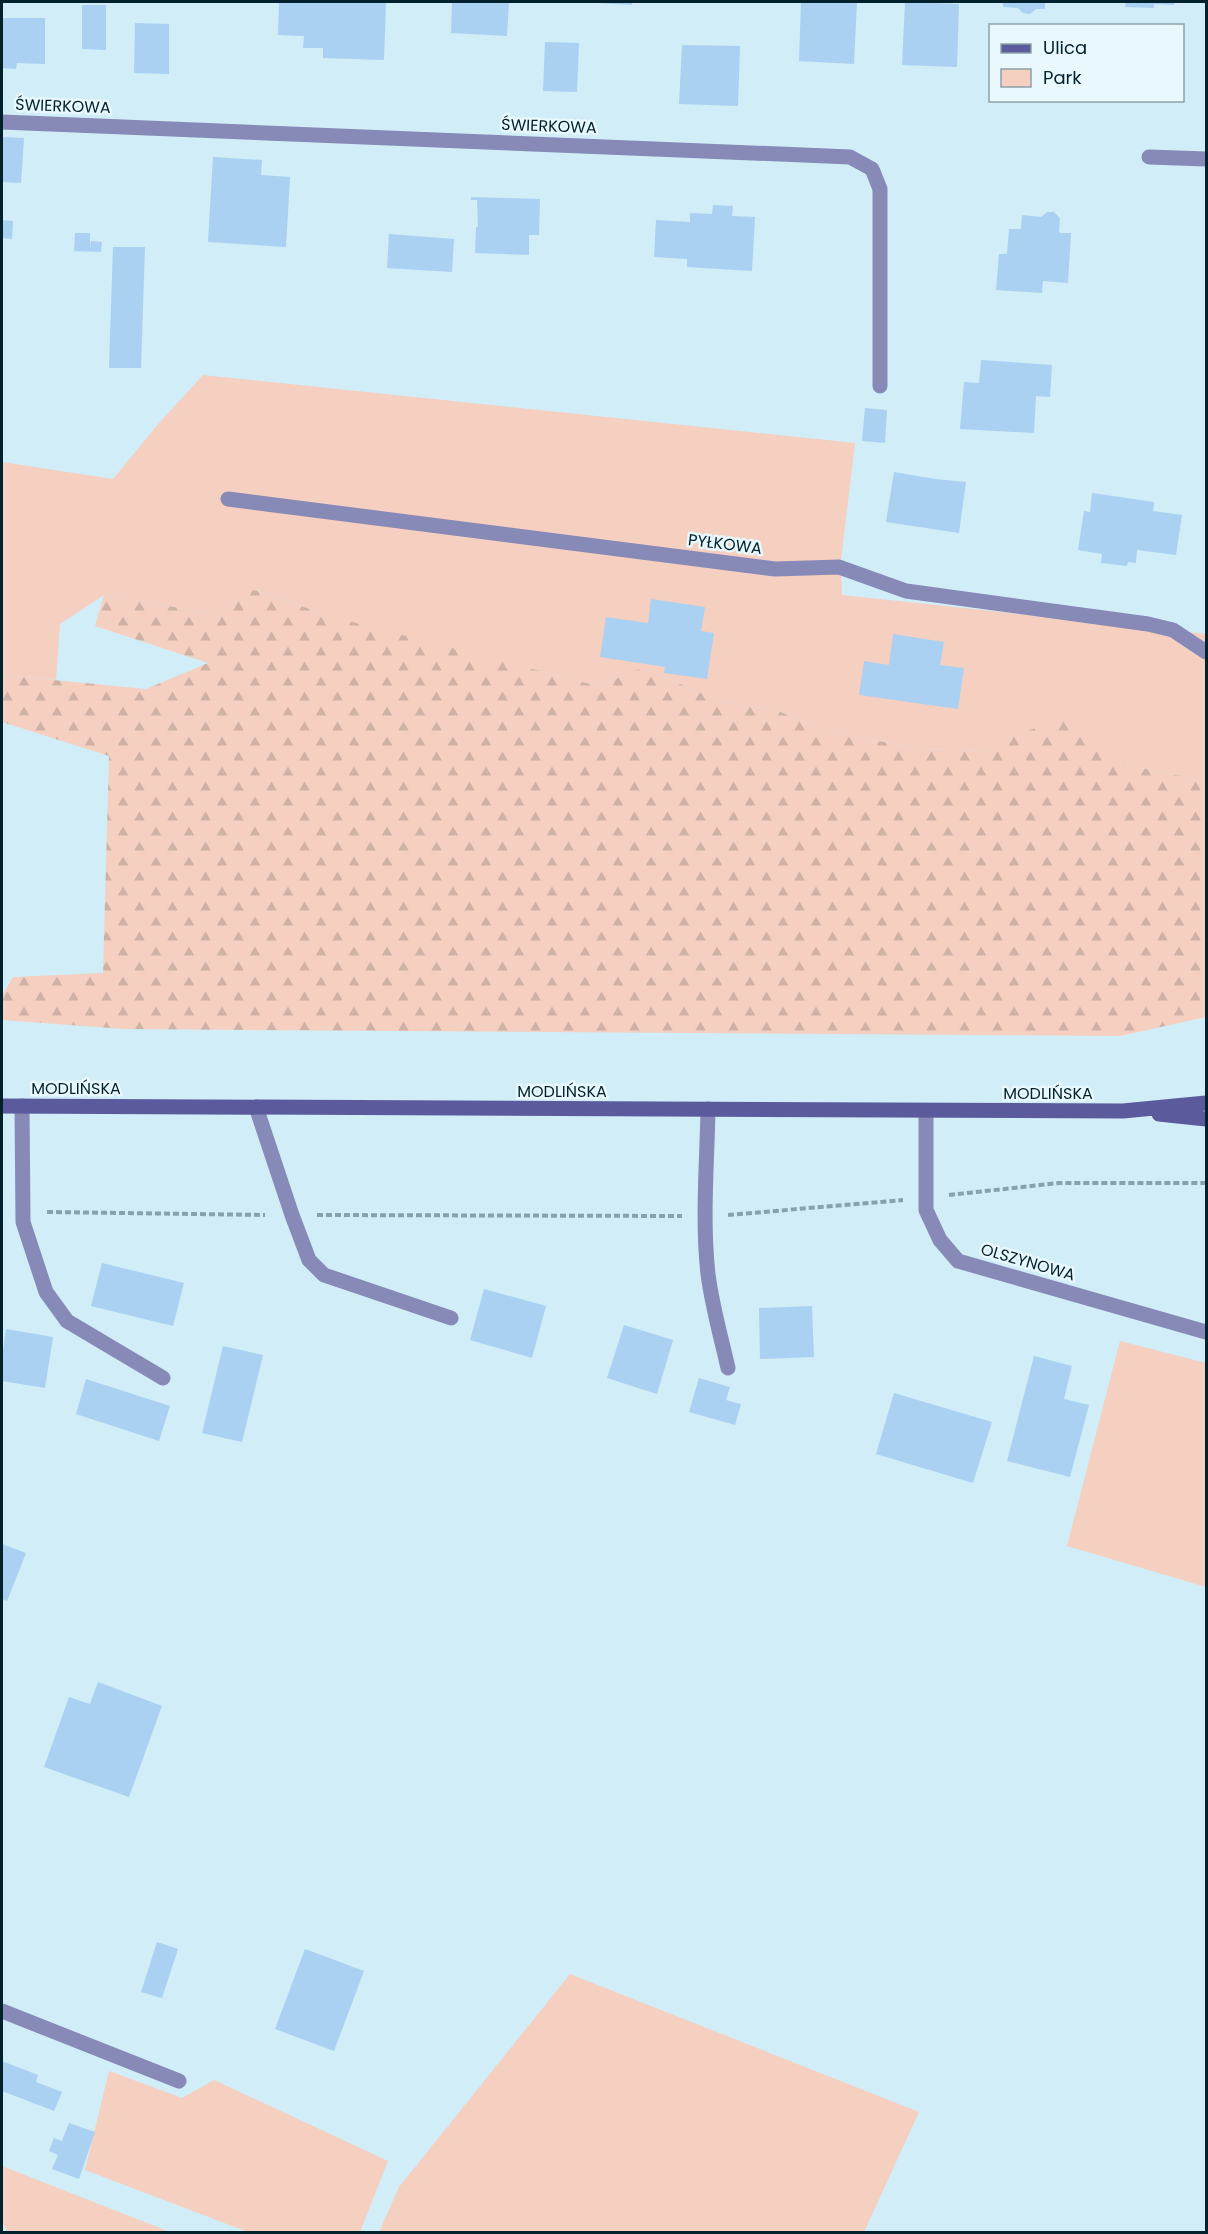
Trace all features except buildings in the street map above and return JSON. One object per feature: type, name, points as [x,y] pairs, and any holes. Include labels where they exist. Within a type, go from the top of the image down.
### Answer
[{"type":"main road","name":"MODLIŃSKA","points":[[2,1106],[1123,1111],[1206,1103]]},
{"type":"main road","name":"MODLIŃSKA","points":[[1123,1111],[1206,1119]]},
{"type":"street","name":"ŚWIERKOWA","points":[[2,122],[850,157],[872,169],[880,189],[880,386]]},
{"type":"street","points":[[1149,157],[1206,159]]},
{"type":"street","name":"PYŁKOWA","points":[[228,499],[775,569],[839,567],[906,591],[1148,624],[1173,630],[1206,652]]},
{"type":"street","points":[[22,1106],[23,1222],[46,1292],[67,1321],[163,1378]]},
{"type":"street","points":[[256,1107],[309,1260],[324,1275],[451,1318]]},
{"type":"street","points":[[708,1109],[705,1216],[708,1272],[713,1307],[728,1368]]},
{"type":"street","name":"OLSZYNOWA","points":[[926,1111],[926,1210],[940,1240],[958,1261],[1206,1332]]},
{"type":"street","points":[[2,2011],[179,2081]]},
{"type":"path","points":[[23,1212],[705,1216],[745,1215],[1059,1183],[1206,1183]]},
{"type":"green space","points":[[203,375],[855,443],[841,560],[842,595],[1206,634],[1206,781],[1132,766],[1074,718],[1019,733],[990,751],[919,749],[823,730],[776,710],[723,702],[642,668],[598,686],[332,617],[255,590],[215,614],[104,595],[60,624],[56,680],[2,675],[2,462],[113,479],[159,423]]},
{"type":"green space","points":[[254,590],[333,617],[598,686],[642,668],[723,702],[776,710],[823,730],[919,749],[989,751],[1019,733],[1074,717],[1132,766],[1206,781],[1206,1017],[1120,1036],[124,1029],[2,1020],[2,996],[13,977],[103,973],[109,756],[2,722],[2,675],[146,689],[208,663],[95,626],[104,595],[215,614]]},
{"type":"green space","points":[[1120,1341],[1206,1363],[1206,1587],[1067,1546]]},
{"type":"green space","points":[[570,1974],[919,2112],[864,2232],[379,2232],[399,2187]]},
{"type":"green space","points":[[109,2071],[182,2098],[214,2080],[388,2161],[360,2232],[248,2232],[85,2170]]},
{"type":"green space","points":[[2,2166],[170,2232],[7,2232],[2,2220]]}]
